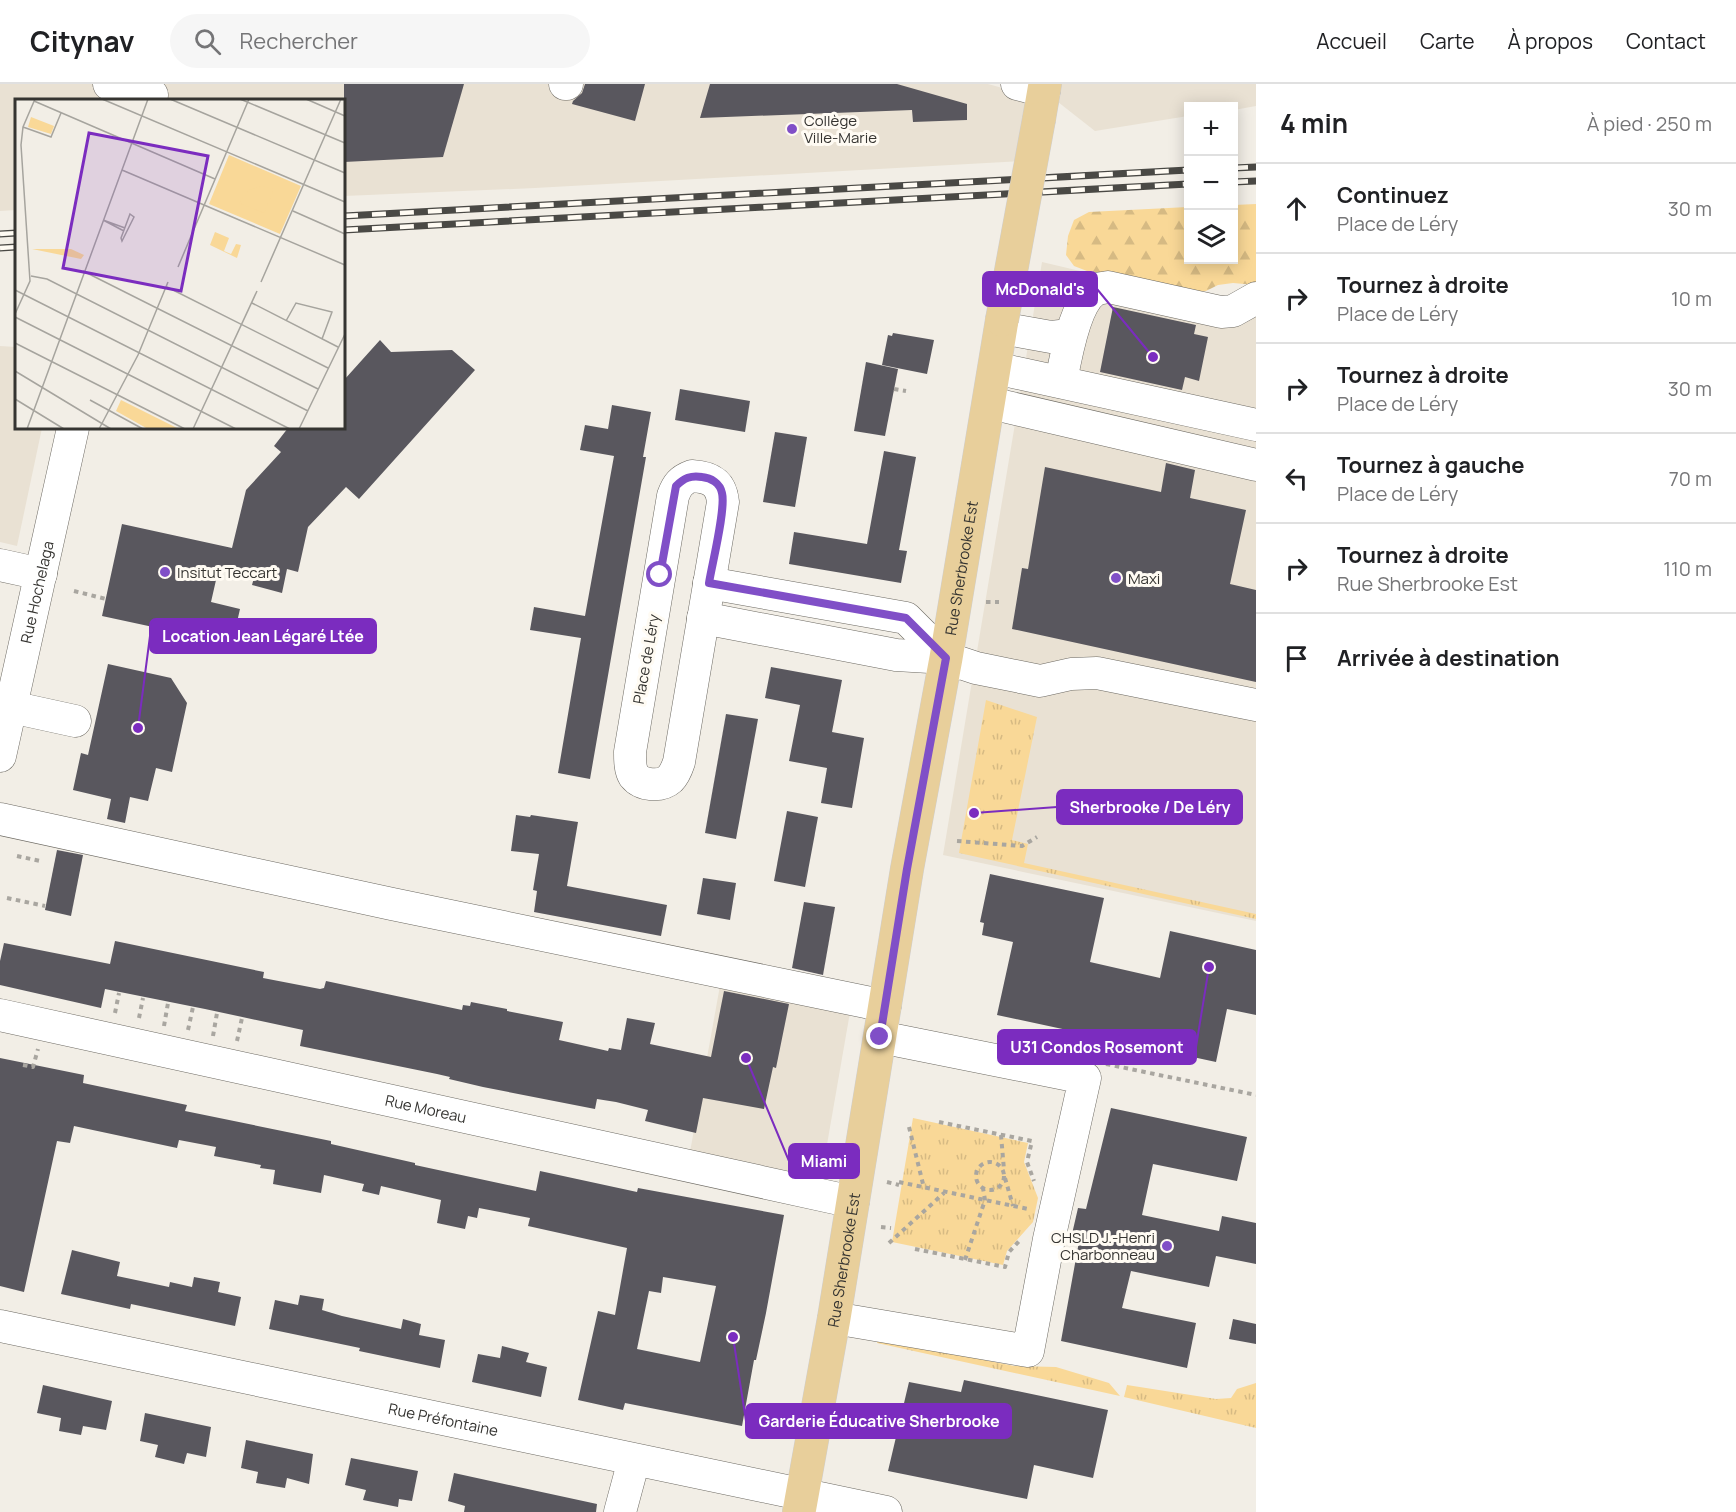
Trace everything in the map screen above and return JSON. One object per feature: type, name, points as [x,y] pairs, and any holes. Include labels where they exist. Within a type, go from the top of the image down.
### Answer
[{"type":"main road","name":"Rue Sherbrooke Est","points":[[801,1504],[834,1318],[907,869],[996,368],[1036,94]]},
{"type":"street","points":[[109,84],[147,93]]},
{"type":"street","points":[[1061,382],[1070,335],[1088,296],[1096,289],[1108,287],[1221,312],[1233,310],[1256,298]]},
{"type":"street","points":[[1002,324],[1051,337],[1070,335]]},
{"type":"street","points":[[996,368],[1256,425]]},
{"type":"street","points":[[990,403],[1256,465]]},
{"type":"street","name":"Rue Hochelaga","points":[[0,756],[73,429]]},
{"type":"street","name":"Place de Léry","points":[[692,476],[711,479],[719,486],[723,502],[703,618],[676,772],[669,780],[660,784],[650,785],[640,782],[633,775],[630,752],[660,575],[676,486],[683,479],[692,476]]},
{"type":"street","points":[[0,565],[41,574]]},
{"type":"street","points":[[709,583],[906,618],[946,658]]},
{"type":"street","points":[[703,618],[896,655],[946,658],[976,668],[1040,681],[1071,674],[1097,673],[1256,705]]},
{"type":"street","points":[[11,707],[75,721]]},
{"type":"street","points":[[0,819],[392,904],[883,1021],[1085,1078],[1041,1225],[1028,1351],[834,1318]]},
{"type":"street","name":"Rue Moreau","points":[[0,1015],[853,1202]]},
{"type":"street","name":"Rue Préfontaine","points":[[0,1326],[634,1460],[801,1504],[886,1512]]},
{"type":"street","points":[[620,1512],[634,1460]]},
{"type":"path","points":[[894,389],[906,391]]},
{"type":"path","points":[[74,591],[106,598]]},
{"type":"path","points":[[986,602],[999,602]]},
{"type":"path","points":[[957,841],[1023,846],[1037,837]]},
{"type":"path","points":[[17,856],[40,861]]},
{"type":"path","points":[[7,898],[45,906]]},
{"type":"path","points":[[113,1023],[119,993]]},
{"type":"path","points":[[137,1028],[143,998]]},
{"type":"path","points":[[162,1033],[168,1003]]},
{"type":"path","points":[[187,1038],[193,1007]]},
{"type":"path","points":[[212,1044],[217,1013]]},
{"type":"path","points":[[236,1049],[242,1018]]},
{"type":"path","points":[[23,1065],[33,1067],[36,1058]]},
{"type":"path","points":[[939,1122],[1032,1141],[1027,1162],[1037,1188]]},
{"type":"path","points":[[909,1127],[924,1188]]},
{"type":"path","points":[[983,1188],[991,1190],[1002,1183],[1004,1174],[1001,1135]]},
{"type":"path","points":[[965,1260],[986,1200],[983,1188],[977,1181],[978,1167],[986,1162],[1000,1166],[1013,1206]]},
{"type":"path","points":[[887,1182],[1038,1211],[1041,1225],[1009,1252],[1005,1267],[915,1249]]},
{"type":"path","points":[[889,1243],[945,1192]]},
{"type":"path","points":[[880,1227],[891,1228]]},
{"type":"shaded area","points":[[0,84],[988,84],[1036,97],[1023,161],[535,188],[345,196],[345,99],[15,99],[15,210],[0,211]]},
{"type":"shaded area","points":[[1017,84],[1256,84],[1256,106],[1238,109],[1238,102],[1184,102],[1184,117],[1095,131],[1044,91]]},
{"type":"shaded area","points":[[1042,262],[1186,296],[1226,295],[1256,288],[1256,921],[943,855]]},
{"type":"shaded area","points":[[0,346],[15,347],[15,429],[42,429],[17,546],[0,542]]},
{"type":"shaded area","points":[[723,969],[853,995],[821,1179],[690,1152]]},
{"type":"green space","points":[[1256,204],[1256,285],[1233,283],[1218,285],[1206,291],[1190,292],[1087,271],[1074,266],[1066,255],[1068,236],[1074,220],[1089,212],[1184,207],[1184,264],[1238,264],[1238,205]]},
{"type":"green space","points":[[986,700],[1037,717],[1012,840],[1028,844],[1024,863],[1256,914],[1256,919],[959,853]]},
{"type":"green space","points":[[913,1118],[1028,1143],[1024,1162],[1038,1198],[1033,1222],[1007,1251],[1003,1265],[892,1242]]},
{"type":"green space","points":[[878,1338],[1014,1366],[1056,1367],[1109,1383],[1120,1396],[877,1343]]},
{"type":"green space","points":[[1256,1383],[1256,1428],[1124,1397],[1127,1385],[1216,1399],[1231,1398],[1237,1389]]},
{"type":"building","points":[[344,84],[464,84],[443,157],[345,162]]},
{"type":"building","points":[[585,84],[645,84],[635,121],[572,104],[582,93]]},
{"type":"building","points":[[710,84],[897,84],[967,104],[967,120],[913,122],[912,110],[700,118]]},
{"type":"building","points":[[1113,307],[1196,325],[1194,334],[1208,337],[1199,381],[1185,377],[1182,390],[1100,372]]},
{"type":"building","points":[[893,333],[934,340],[927,374],[882,365],[888,335],[892,336]]},
{"type":"building","points":[[380,340],[391,352],[452,350],[475,370],[359,499],[346,487],[308,527],[298,572],[287,569],[282,593],[252,585],[255,574],[219,567],[211,602],[240,609],[232,644],[102,616],[122,524],[232,548],[246,490],[281,452],[274,446],[287,429],[345,429],[345,379]]},
{"type":"building","points":[[866,362],[898,369],[885,436],[854,431]]},
{"type":"building","points":[[680,389],[750,401],[745,432],[675,420]]},
{"type":"building","points":[[612,405],[651,412],[643,457],[646,457],[590,779],[558,773],[581,638],[530,630],[534,607],[585,616],[614,456],[580,450],[585,425],[608,429]]},
{"type":"building","points":[[775,432],[807,437],[795,507],[763,502]]},
{"type":"building","points":[[884,451],[916,457],[899,550],[907,551],[901,583],[789,564],[794,532],[867,544]]},
{"type":"building","points":[[1166,463],[1195,470],[1190,498],[1246,510],[1230,584],[1256,590],[1256,682],[1012,629],[1022,568],[1028,569],[1045,467],[1161,492]]},
{"type":"building","points":[[108,664],[171,678],[187,703],[172,772],[156,768],[148,801],[130,797],[125,823],[107,819],[111,799],[73,790],[81,753],[88,755]]},
{"type":"building","points":[[771,667],[842,680],[832,732],[864,738],[852,808],[821,803],[827,768],[789,761],[800,705],[765,698]]},
{"type":"building","points":[[726,714],[758,719],[736,839],[705,833]]},
{"type":"building","points":[[787,811],[818,817],[805,887],[774,881]]},
{"type":"building","points":[[516,815],[578,822],[567,886],[667,905],[661,936],[534,912],[537,891],[533,890],[539,854],[511,851]]},
{"type":"building","points":[[57,850],[83,855],[71,916],[45,910]]},
{"type":"building","points":[[990,874],[1104,898],[1090,962],[1160,978],[1170,931],[1256,950],[1256,1015],[1227,1009],[1216,1062],[997,1015],[1013,942],[982,935],[984,923],[980,922]]},
{"type":"building","points":[[703,878],[736,883],[730,920],[697,914]]},
{"type":"building","points":[[804,902],[835,907],[823,975],[792,968]]},
{"type":"building","points":[[115,941],[264,972],[263,978],[320,989],[324,988],[326,981],[462,1010],[463,1005],[470,1006],[471,1002],[507,1009],[507,1011],[563,1022],[559,1040],[608,1051],[609,1048],[621,1050],[627,1018],[655,1023],[650,1044],[711,1057],[724,991],[789,1004],[776,1068],[773,1067],[764,1109],[703,1098],[696,1133],[645,1121],[648,1110],[616,1102],[597,1099],[595,1109],[483,1087],[437,1074],[300,1046],[303,1030],[205,1009],[105,989],[101,1008],[0,985],[0,961],[4,943],[110,964]]},
{"type":"building","points":[[0,1058],[84,1075],[83,1083],[187,1105],[185,1111],[331,1141],[331,1144],[415,1163],[415,1165],[536,1191],[540,1171],[637,1192],[638,1188],[784,1215],[742,1426],[625,1403],[623,1410],[578,1400],[598,1311],[615,1315],[627,1248],[528,1226],[530,1218],[479,1208],[477,1218],[468,1216],[465,1229],[437,1223],[441,1200],[381,1186],[379,1195],[362,1191],[364,1184],[324,1175],[321,1193],[273,1184],[275,1170],[214,1156],[216,1147],[179,1140],[177,1148],[74,1126],[70,1143],[57,1141],[24,1292],[0,1286]],"holes":[[[663,1277],[716,1286],[700,1362],[637,1349],[649,1291],[661,1293]]]},
{"type":"building","name":"CHSLD J.-Henri Charbonneau","points":[[1111,1108],[1247,1137],[1237,1181],[1153,1164],[1142,1215],[1219,1231],[1222,1216],[1256,1223],[1256,1264],[1216,1256],[1209,1287],[1131,1271],[1122,1308],[1196,1323],[1187,1368],[1061,1341],[1080,1236],[1072,1234],[1078,1208],[1086,1209]]},
{"type":"building","points":[[72,1250],[120,1262],[117,1276],[169,1287],[170,1282],[192,1287],[194,1277],[220,1282],[218,1292],[241,1297],[235,1326],[131,1304],[130,1309],[61,1294]]},
{"type":"building","points":[[300,1295],[324,1299],[322,1310],[342,1316],[401,1329],[403,1319],[421,1324],[419,1335],[445,1340],[440,1368],[269,1329],[275,1300],[298,1305]]},
{"type":"building","points":[[1233,1319],[1256,1324],[1256,1344],[1229,1339]]},
{"type":"building","points":[[502,1346],[529,1353],[526,1362],[547,1367],[541,1397],[472,1382],[478,1354],[500,1358]]},
{"type":"building","points":[[964,1380],[1108,1410],[1093,1478],[1034,1465],[1027,1499],[888,1471],[909,1382],[961,1392]]},
{"type":"building","points":[[43,1385],[112,1401],[106,1430],[83,1426],[81,1435],[59,1431],[61,1418],[37,1413]]},
{"type":"building","points":[[145,1413],[211,1427],[206,1457],[187,1453],[184,1464],[155,1457],[158,1445],[140,1441]]},
{"type":"building","points":[[246,1440],[313,1454],[309,1484],[287,1478],[285,1488],[256,1483],[258,1472],[241,1468]]},
{"type":"building","points":[[351,1458],[418,1471],[412,1501],[399,1499],[398,1507],[363,1500],[366,1490],[345,1485]]},
{"type":"building","points":[[454,1473],[597,1504],[596,1512],[464,1512],[465,1506],[448,1501]]},
{"type":"railway","points":[[1238,168],[1256,167]]},
{"type":"railway","points":[[345,216],[1184,170]]},
{"type":"railway","points":[[1238,182],[1256,181]]},
{"type":"railway","points":[[345,230],[1184,184]]},
{"type":"railway","points":[[0,234],[15,233]]},
{"type":"railway","points":[[0,248],[15,247]]},
{"type":"place","name":"Collège Ville-Marie","points":[[792,129]]},
{"type":"place","name":"McDonald's","points":[[1153,357]]},
{"type":"place","name":"Insitut Teccart","points":[[165,572]]},
{"type":"place","name":"Maxi","points":[[1116,578]]},
{"type":"place","name":"Location Jean Légaré Ltée","points":[[138,728]]},
{"type":"place","name":"Sherbrooke / De Léry","points":[[974,813]]},
{"type":"place","name":"U31 Condos Rosemont","points":[[1209,967]]},
{"type":"place","name":"Miami","points":[[746,1058]]},
{"type":"place","name":"CHSLD J.-Henri Charbonneau","points":[[1167,1246]]},
{"type":"place","name":"Garderie Éducative Sherbrooke","points":[[733,1337]]},
{"type":"route","points":[[660,575],[676,486],[683,479],[692,476],[711,479],[719,486],[723,502],[709,583],[906,618],[946,658],[907,869],[880,1037]]}]
